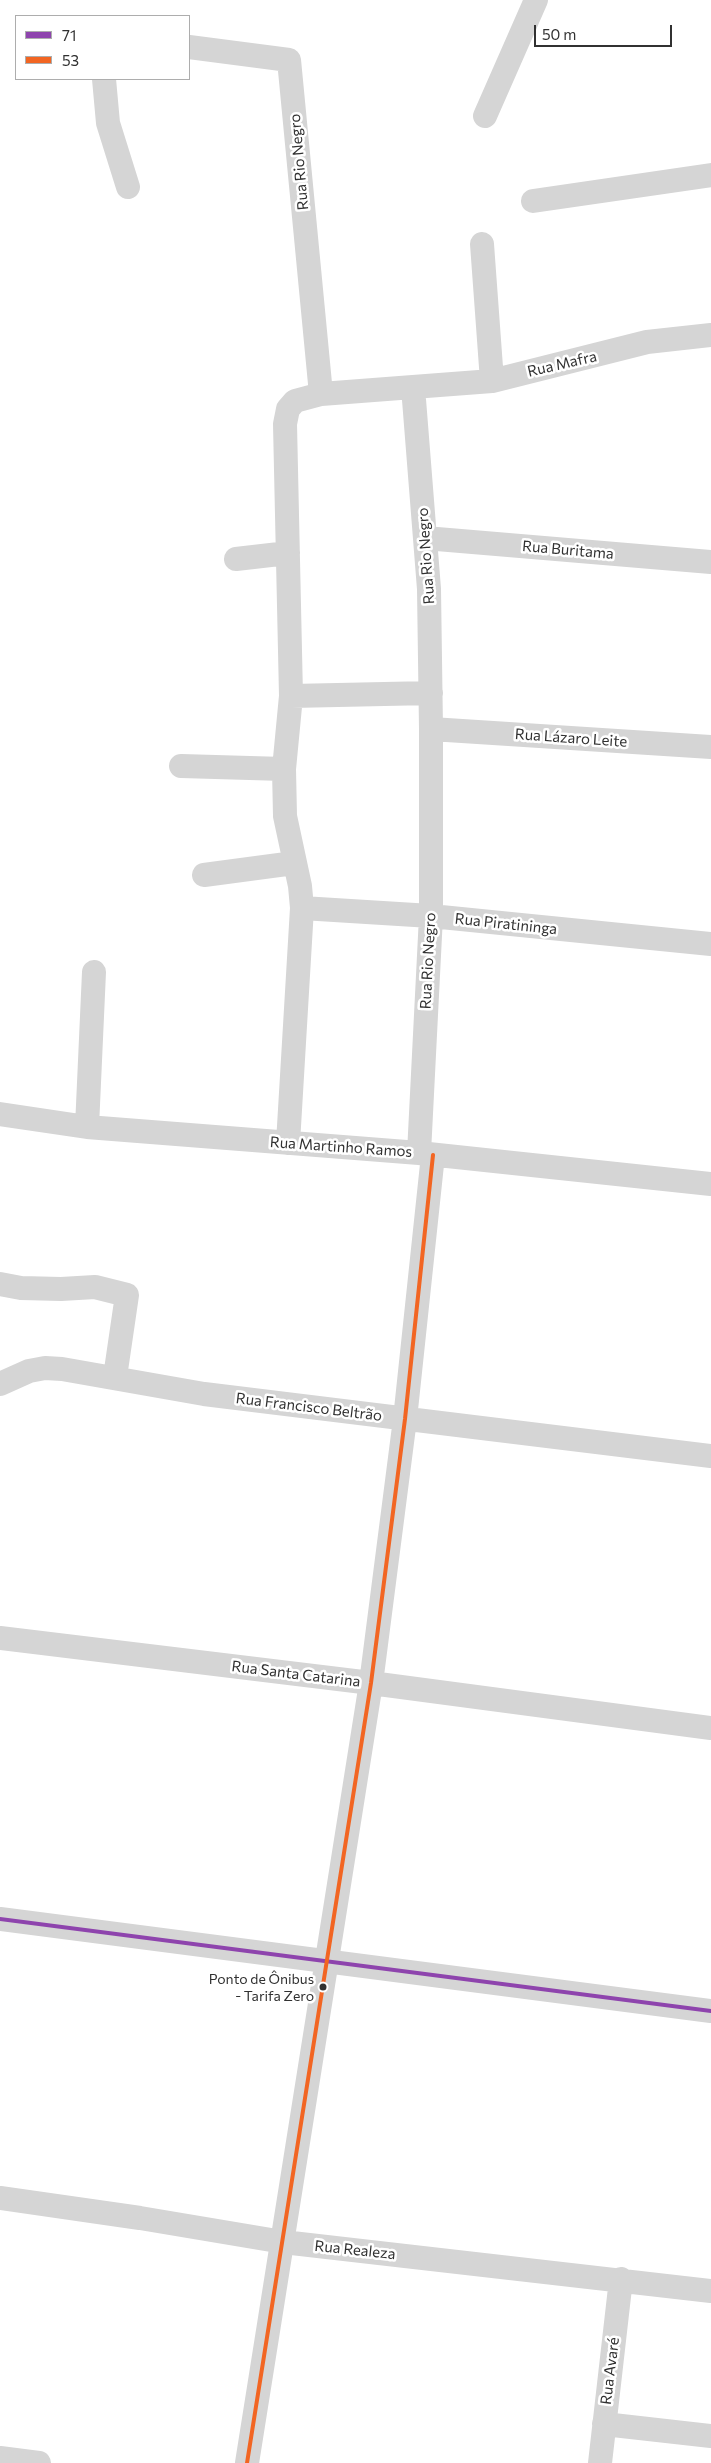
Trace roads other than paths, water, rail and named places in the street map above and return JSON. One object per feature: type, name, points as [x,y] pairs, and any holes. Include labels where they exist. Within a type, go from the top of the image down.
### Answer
[{"type":"street","points":[[485,116],[536,0]]},
{"type":"street","name":"Rua Rio Negro","points":[[190,47],[289,60],[321,394]]},
{"type":"street","points":[[104,80],[108,123],[128,188]]},
{"type":"street","points":[[533,201],[711,175]]},
{"type":"street","points":[[482,244],[492,381]]},
{"type":"street","name":"Rua Mafra","points":[[413,387],[492,381],[647,342],[711,335]]},
{"type":"street","points":[[288,1143],[302,908],[300,886],[285,816],[284,770],[291,696],[285,424],[288,408],[294,401],[321,394],[413,387]]},
{"type":"street","name":"Rua Rio Negro","points":[[247,2463],[370,1683],[405,1419],[426,1154],[431,916],[431,693],[426,538],[413,387]]},
{"type":"street","name":"Rua Buritama","points":[[426,538],[711,562]]},
{"type":"street","points":[[236,559],[288,554]]},
{"type":"street","points":[[291,696],[431,693]]},
{"type":"street","name":"Rua Lázaro Leite","points":[[431,729],[711,747]]},
{"type":"street","points":[[181,766],[284,770]]},
{"type":"street","points":[[204,875],[294,864]]},
{"type":"street","name":"Rua Piratininga","points":[[302,908],[431,916],[711,944]]},
{"type":"street","points":[[87,1127],[94,972]]},
{"type":"street","name":"Rua Martinho Ramos","points":[[0,1114],[87,1127],[426,1154],[711,1184]]},
{"type":"street","points":[[0,1284],[21,1288],[60,1289],[95,1287],[127,1295],[115,1377]]},
{"type":"street","name":"Rua Francisco Beltrão","points":[[0,1384],[29,1371],[44,1368],[115,1377],[204,1394],[711,1456]]},
{"type":"street","name":"Rua Santa Catarina","points":[[0,1638],[370,1683],[711,1728]]},
{"type":"street","points":[[0,1920],[711,2011]]},
{"type":"street","name":"Rua Realeza","points":[[0,2198],[111,2213],[283,2242],[621,2279],[711,2291]]},
{"type":"street","name":"Rua Avaré","points":[[600,2463],[621,2279]]},
{"type":"street","points":[[604,2424],[711,2436]]},
{"type":"street","points":[[0,2458],[39,2463]]},
{"type":"place","name":"Ponto de Ônibus - Tarifa Zero","points":[[323,1987]]}]
